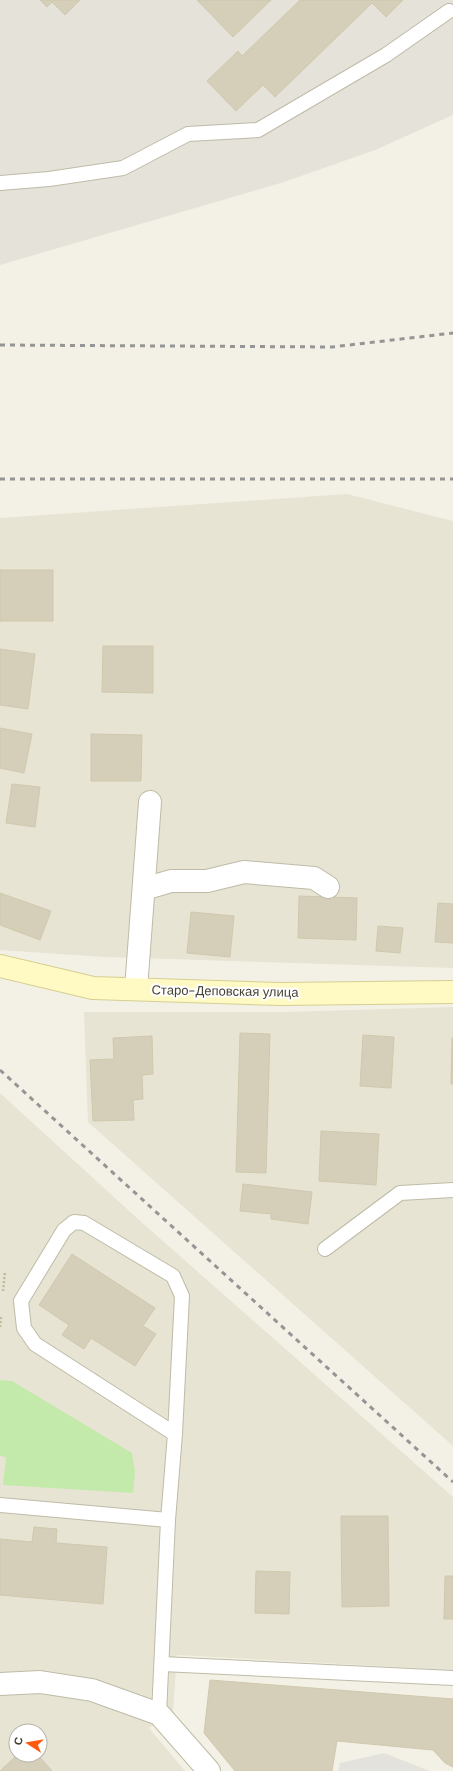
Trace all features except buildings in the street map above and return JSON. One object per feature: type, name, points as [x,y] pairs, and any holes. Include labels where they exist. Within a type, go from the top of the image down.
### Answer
[{"type":"main road","name":"Старо-Деповская улица","points":[[0,966],[93,988],[281,994],[453,992]]},
{"type":"street","points":[[136,989],[150,802]]},
{"type":"street","points":[[144,889],[171,881],[208,881],[244,872],[314,878],[328,887]]},
{"type":"street","points":[[0,1684],[40,1682],[92,1690],[159,1714],[208,1771]]},
{"type":"lane","points":[[0,183],[49,179],[123,168],[188,134],[258,130],[386,55],[449,11]]},
{"type":"lane","points":[[325,1249],[400,1193],[453,1190]]},
{"type":"lane","points":[[159,1714],[168,1520],[175,1434],[182,1296],[174,1276],[84,1222],[74,1222],[64,1230],[20,1301],[24,1328],[36,1344],[175,1434]]},
{"type":"lane","points":[[0,1505],[168,1520]]},
{"type":"lane","points":[[162,1664],[453,1678]]},
{"type":"shaded area","points":[[0,0],[453,0],[453,115],[375,150],[284,182],[0,265]]},
{"type":"shaded area","points":[[347,494],[453,521],[453,968],[104,957],[0,950],[0,518]]},
{"type":"shaded area","points":[[453,1007],[453,1446],[88,1122],[84,1012],[284,1012]]},
{"type":"shaded area","points":[[0,1093],[138,1219],[453,1497],[453,1670],[177,1655],[173,1712],[149,1728],[185,1771],[0,1771]]},
{"type":"shaded area","points":[[384,1753],[430,1771],[338,1771],[340,1763]]},
{"type":"green space","points":[[0,1380],[12,1381],[132,1453],[135,1473],[133,1493],[3,1485],[6,1457],[0,1456]]},
{"type":"railway","points":[[0,345],[332,347],[453,333]]},
{"type":"railway","points":[[0,479],[453,479]]},
{"type":"railway","points":[[0,1070],[453,1482]]}]
